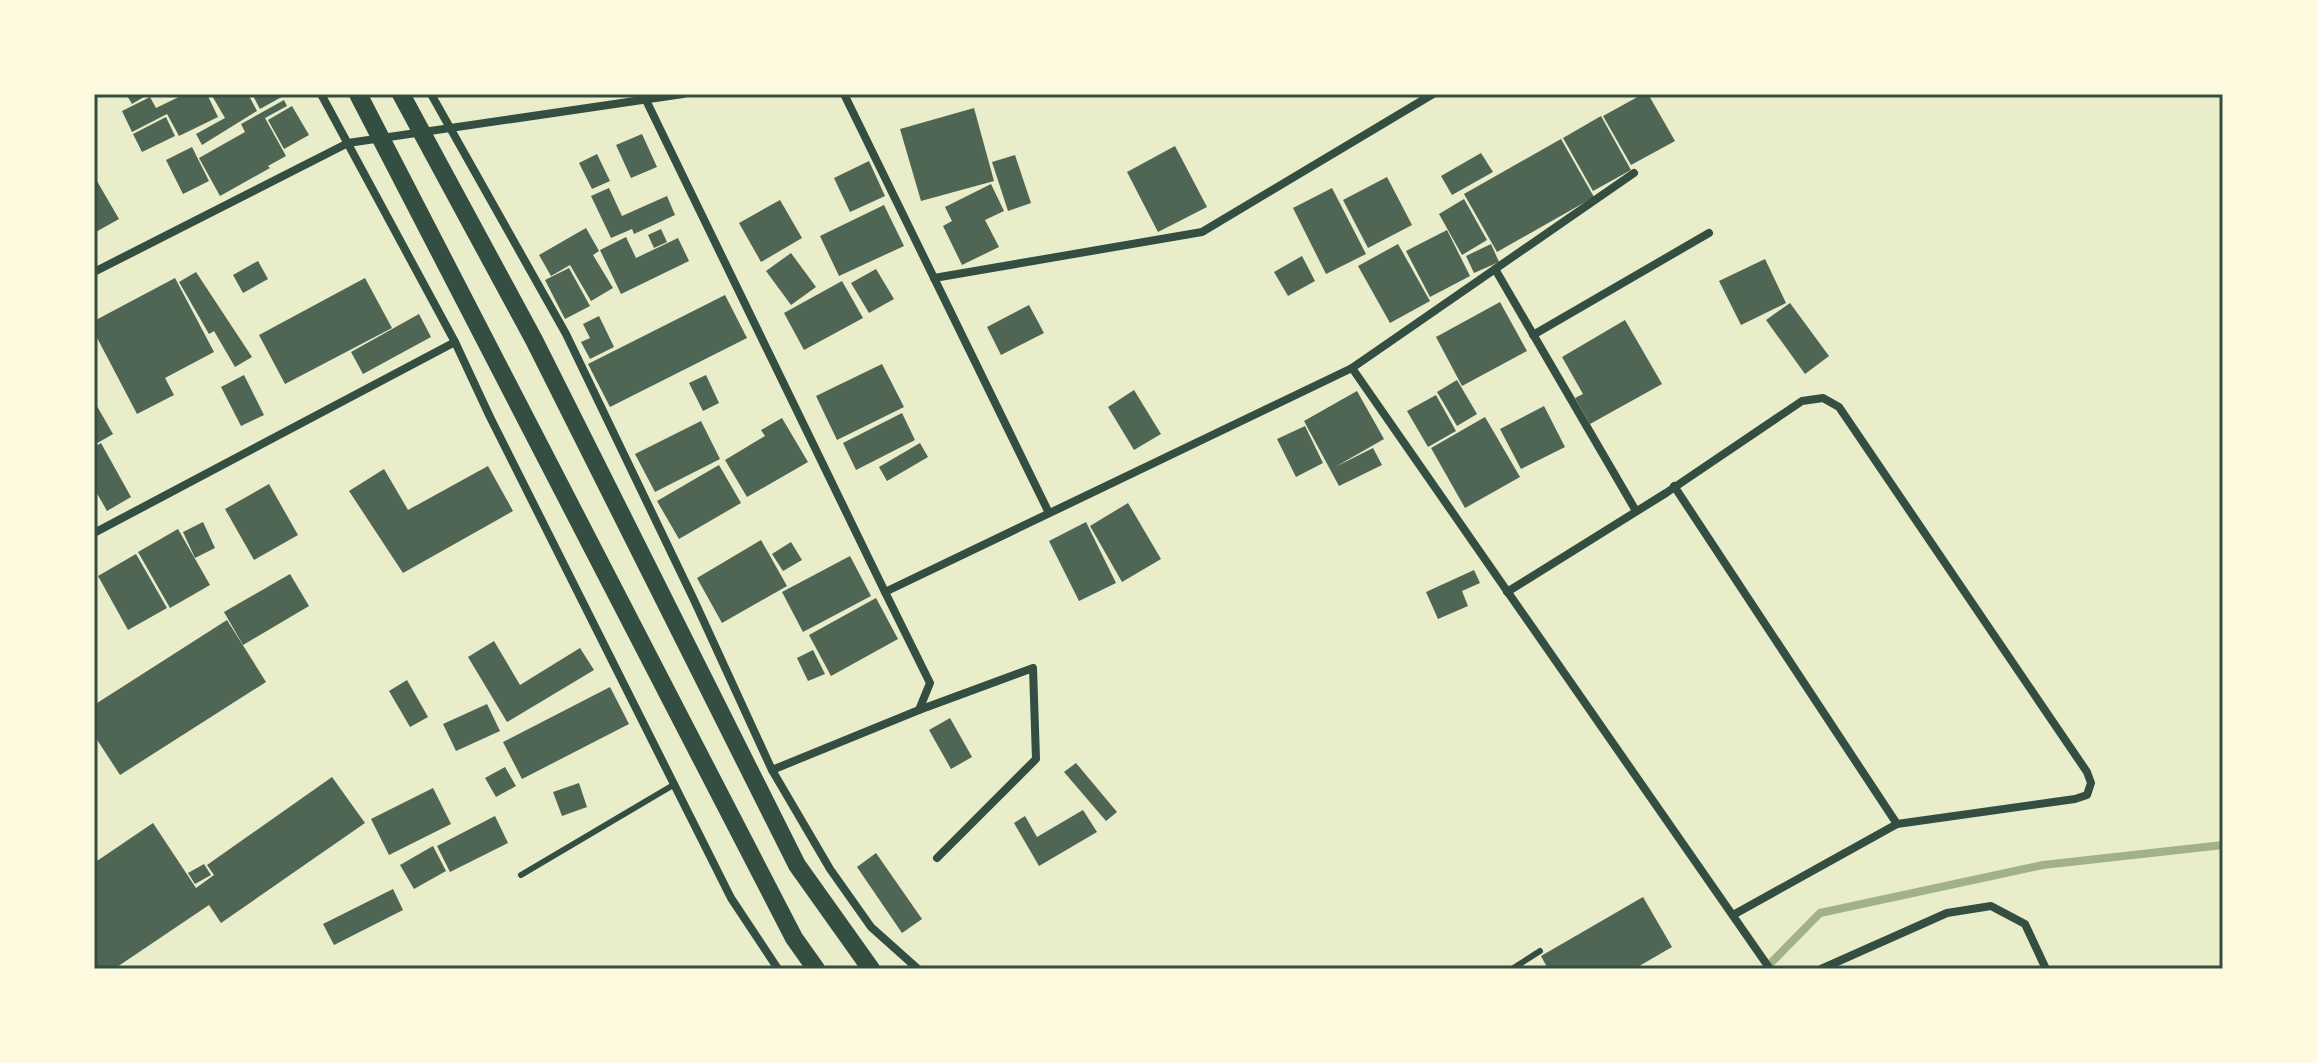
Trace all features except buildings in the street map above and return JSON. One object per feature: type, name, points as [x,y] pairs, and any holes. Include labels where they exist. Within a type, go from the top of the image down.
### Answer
[{"type":"highway","points":[[358,94],[794,938],[816,969]]},
{"type":"highway","points":[[401,94],[534,340],[797,865],[871,969]]},
{"type":"street","points":[[321,94],[455,342],[731,898],[778,969]]},
{"type":"street","points":[[431,94],[566,334],[772,770],[830,869],[871,927],[918,969]]},
{"type":"street","points":[[94,272],[348,143],[645,97],[683,94]]},
{"type":"street","points":[[844,94],[1049,513]]},
{"type":"street","points":[[934,278],[1202,232],[1433,94]]},
{"type":"street","points":[[645,97],[930,683],[919,710]]},
{"type":"street","points":[[885,592],[1352,368],[1634,173]]},
{"type":"street","points":[[1533,335],[1709,233]]},
{"type":"street","points":[[1495,269],[1636,511]]},
{"type":"street","points":[[94,533],[455,342]]},
{"type":"street","points":[[1352,368],[1770,969]]},
{"type":"street","points":[[1507,592],[1802,401],[1823,398],[1839,407],[2087,772],[2091,783],[2087,795],[2075,799],[1897,824],[1734,917]]},
{"type":"street","points":[[1674,486],[1897,824]]},
{"type":"street","points":[[772,770],[1033,668],[1036,759],[937,858]]},
{"type":"street","points":[[1821,969],[1947,913],[1991,906],[2025,924],[2046,969]]},
{"type":"lane","points":[[521,875],[675,784]]},
{"type":"lane","points":[[1512,969],[1540,951]]},
{"type":"waterway","points":[[1765,969],[1820,913],[2043,865],[2223,845]]}]
